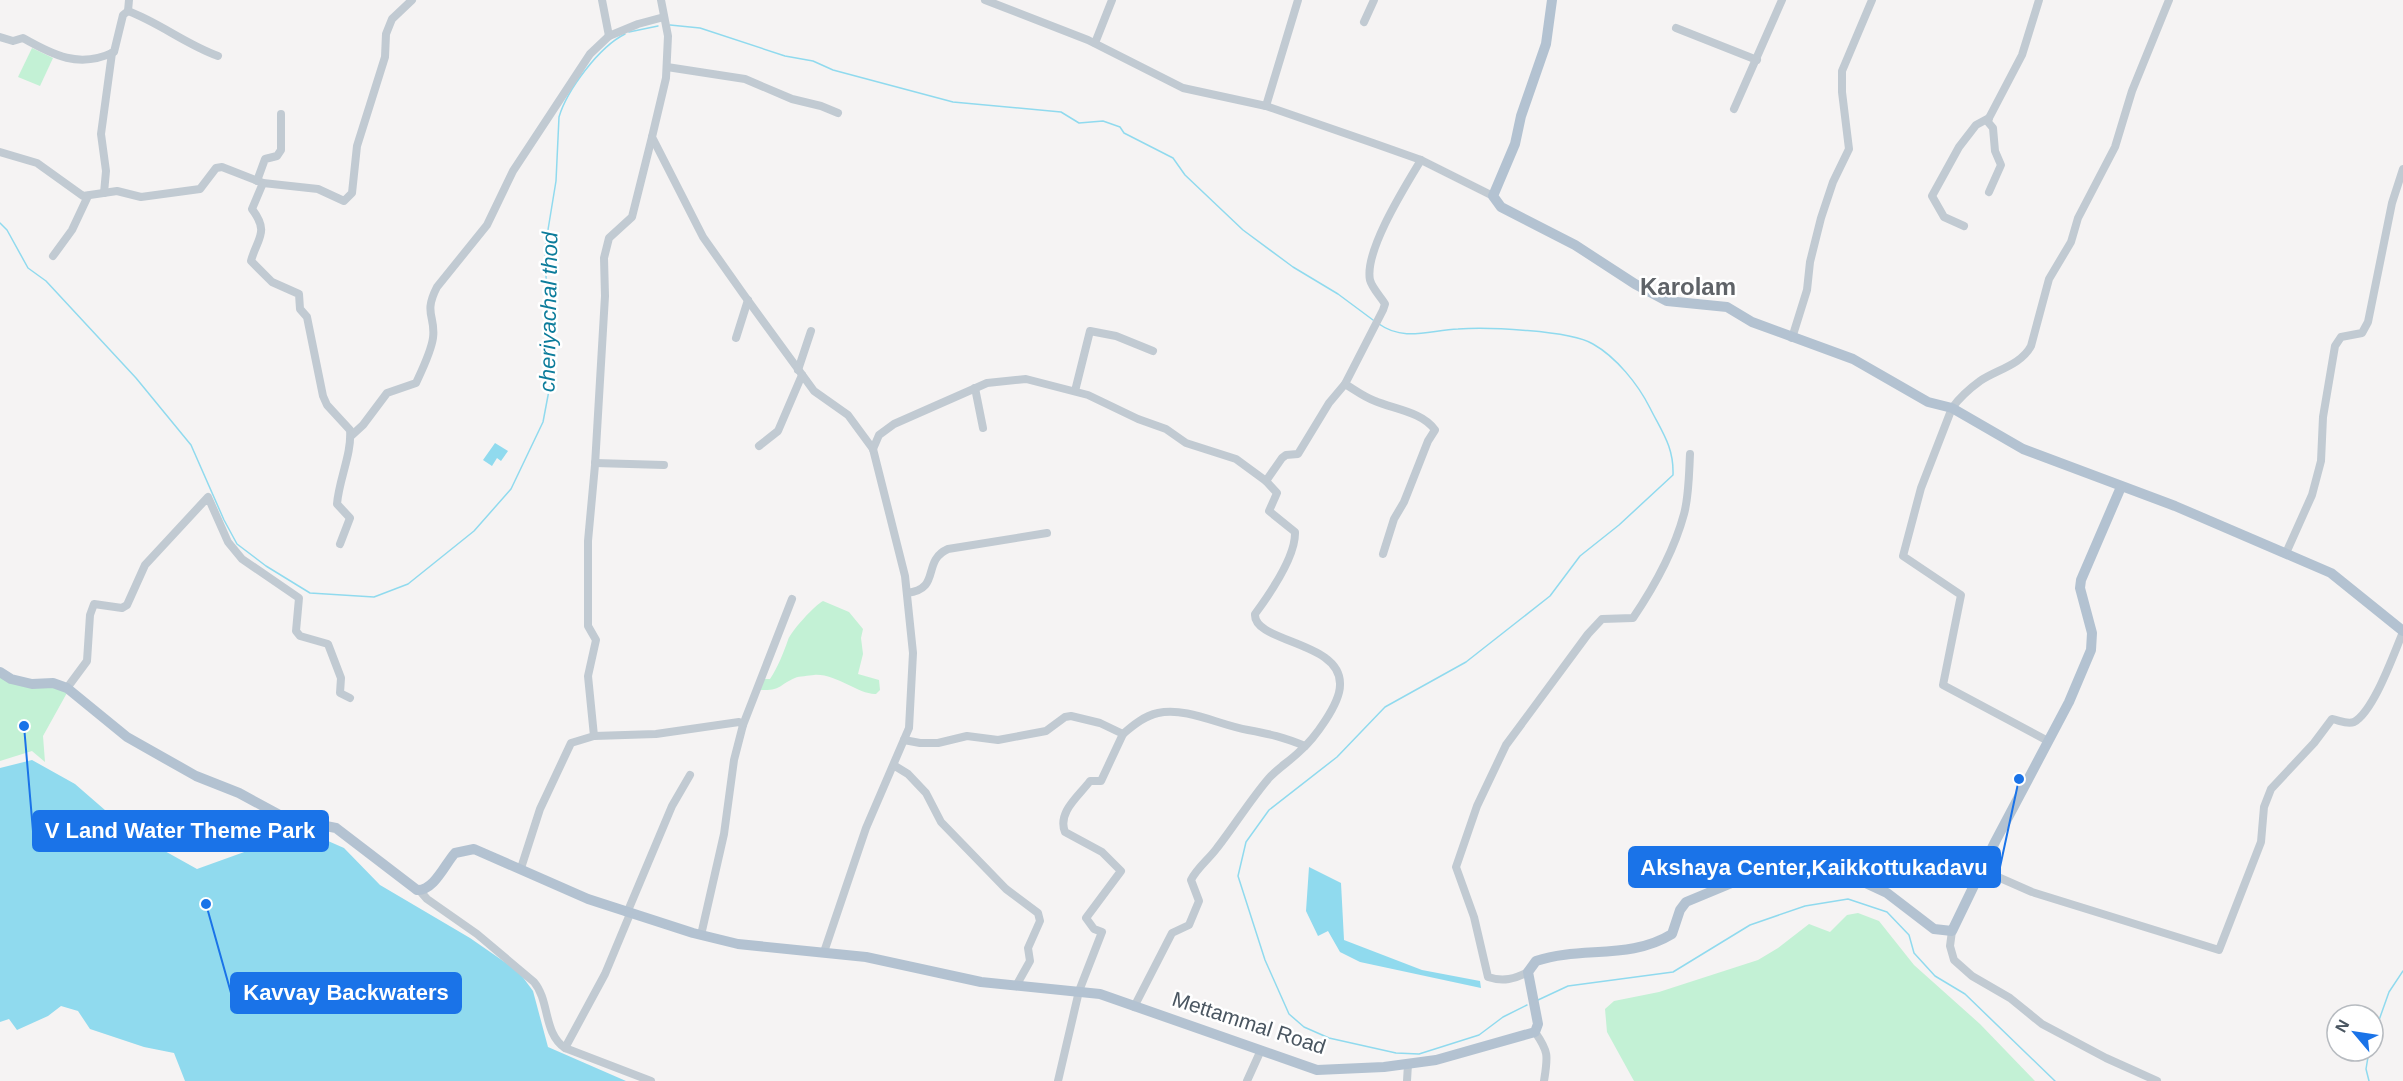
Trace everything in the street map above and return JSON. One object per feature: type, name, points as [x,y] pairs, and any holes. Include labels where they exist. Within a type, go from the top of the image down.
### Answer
[{"type":"main road","points":[[1552,0],[1546,44],[1521,116],[1515,144],[1493,196],[1501,207],[1575,245],[1635,284],[1667,301],[1727,307],[1752,322],[1853,359],[1928,402],[1952,408],[2024,449],[2286,552],[2341,580],[2403,631]]},
{"type":"main road","points":[[1535,1032],[1538,1024],[1528,972],[1530,966],[1542,959],[1571,953],[1615,952],[1666,938],[1672,934],[1680,910],[1686,902],[1739,880],[1796,862],[1844,873],[1887,893],[1934,928],[1952,932],[2069,702],[2091,650],[2093,640],[2080,588],[2081,580],[2121,487]]},
{"type":"main road","points":[[0,672],[11,679],[32,684],[53,683],[67,688],[127,737],[166,760],[285,818],[336,828],[420,891]]},
{"type":"main road","name":"Mettammal Road","points":[[420,891],[426,889],[453,855],[463,849],[474,849],[588,899],[701,935],[738,944],[866,957],[981,982],[1100,994],[1317,1070],[1436,1060],[1535,1032]]},
{"type":"street","points":[[104,193],[106,171],[101,134],[112,53],[123,15],[128,11],[129,0]]},
{"type":"street","points":[[0,152],[37,163],[74,190],[88,196],[117,191],[141,197],[200,189],[216,168],[222,167],[260,182],[318,189],[344,201],[352,193],[357,146],[385,57],[386,34],[392,18],[412,0]]},
{"type":"street","points":[[602,0],[609,36]]},
{"type":"street","points":[[594,736],[588,676],[596,640],[588,626],[588,541],[595,463],[604,258],[609,238],[632,217],[652,137],[667,67],[668,36],[661,0]]},
{"type":"street","points":[[985,0],[1095,44],[1183,88],[1266,106],[1421,160],[1493,196]]},
{"type":"street","points":[[1095,44],[1112,0]]},
{"type":"street","points":[[1266,106],[1298,0]]},
{"type":"street","points":[[1364,22],[1374,0]]},
{"type":"street","points":[[1734,109],[1782,0]]},
{"type":"street","points":[[1792,338],[1807,290],[1810,262],[1821,218],[1833,182],[1849,149],[1842,92],[1842,72],[1872,0]]},
{"type":"street","points":[[1964,226],[1944,217],[1932,196],[1959,147],[1976,125],[1989,118],[2022,55],[2039,0]]},
{"type":"street","points":[[2048,741],[1943,685],[1961,595],[1903,556],[1921,488],[1952,408],[1960,397],[1980,381],[2027,353],[2049,279],[2071,242],[2081,212],[2115,147],[2132,92],[2169,0]]},
{"type":"street","points":[[128,11],[154,22],[196,48],[218,56]]},
{"type":"street","points":[[351,436],[363,426],[387,393],[416,383],[433,341],[434,330],[429,316],[431,298],[437,287],[487,225],[513,171],[590,54],[609,36],[638,24],[664,17]]},
{"type":"street","points":[[1676,28],[1757,60]]},
{"type":"street","points":[[0,37],[13,41],[23,38],[66,60],[112,53]]},
{"type":"street","points":[[667,67],[745,79],[792,99],[838,113]]},
{"type":"street","points":[[281,114],[281,150],[277,156],[265,159],[252,209],[260,220],[261,240],[251,261],[272,282],[298,294],[300,309],[306,317],[323,396],[327,405],[350,430],[350,449],[337,490],[337,504],[350,518],[340,544]]},
{"type":"street","points":[[1989,118],[1993,128],[1995,151],[2001,165],[1989,192]]},
{"type":"street","points":[[652,137],[704,237],[748,300],[814,391],[848,415],[873,448],[907,593],[914,653],[909,728],[895,766],[866,828],[824,952]]},
{"type":"street","points":[[1266,481],[1286,454],[1298,454],[1329,404],[1345,384],[1385,304],[1370,281],[1370,268],[1377,243],[1395,203],[1421,160]]},
{"type":"street","points":[[2286,552],[2312,495],[2321,461],[2323,417],[2335,346],[2341,337],[2362,333],[2368,322],[2392,203],[2403,169]]},
{"type":"street","points":[[53,256],[72,230],[88,196]]},
{"type":"street","points":[[736,338],[748,300]]},
{"type":"street","points":[[759,446],[778,431],[800,373],[811,331]]},
{"type":"street","points":[[1075,391],[1090,331],[1116,336],[1153,351]]},
{"type":"street","points":[[873,448],[885,428],[987,383],[1026,379],[1075,391],[1166,429],[1186,443],[1236,459],[1266,481],[1276,493],[1269,511],[1295,532],[1295,539],[1284,567],[1254,619],[1260,627],[1306,647],[1331,663],[1340,684],[1326,718],[1305,746],[1265,784],[1214,853],[1194,874],[1191,880],[1198,902],[1189,925],[1172,933],[1134,1007]]},
{"type":"street","points":[[1345,384],[1372,400],[1421,418],[1431,424],[1435,430],[1428,441],[1404,502],[1391,526],[1383,554]]},
{"type":"street","points":[[975,388],[983,428]]},
{"type":"street","points":[[1528,972],[1517,978],[1498,981],[1488,976],[1471,906],[1456,867],[1477,806],[1506,745],[1602,619],[1633,618],[1648,595],[1671,550],[1685,513],[1690,454]]},
{"type":"street","points":[[595,463],[664,465]]},
{"type":"street","points":[[67,688],[87,661],[90,615],[94,604],[122,608],[127,605],[145,565],[208,497],[228,542],[242,559],[299,598],[296,631],[300,636],[328,644],[342,678],[340,693],[350,698]]},
{"type":"street","points":[[907,593],[920,591],[927,586],[936,557],[948,549],[1047,533]]},
{"type":"street","points":[[701,935],[724,834],[734,760],[743,725],[792,598]]},
{"type":"street","points":[[1982,870],[2032,892],[2044,894],[2110,918],[2180,936],[2219,950],[2261,842],[2264,807],[2271,789],[2314,743],[2331,719],[2346,723],[2354,722],[2361,716],[2386,677],[2403,631]]},
{"type":"street","points":[[1058,1081],[1079,991],[1102,932],[1094,929],[1086,918],[1121,871],[1102,852],[1065,832],[1063,819],[1067,809],[1090,781],[1101,781],[1123,734],[1137,721],[1157,713],[1173,712],[1218,720],[1248,730],[1274,733],[1305,746]]},
{"type":"street","points":[[904,740],[938,743],[967,736],[998,740],[1046,731],[1065,717],[1071,716],[1100,723],[1123,734]]},
{"type":"street","points":[[521,868],[540,809],[571,743],[594,736],[656,734],[739,722],[743,725]]},
{"type":"street","points":[[895,766],[908,774],[926,793],[941,822],[1006,889],[1038,913],[1040,921],[1028,948],[1030,961],[1016,986]]},
{"type":"street","points":[[565,1048],[605,974],[672,806],[690,775]]},
{"type":"street","points":[[420,891],[427,899],[484,940],[534,982],[540,989],[555,1037],[565,1048],[651,1081]]},
{"type":"street","points":[[1952,932],[1950,946],[1954,960],[1972,976],[2010,998],[2042,1024],[2157,1081]]},
{"type":"street","points":[[1535,1032],[1544,1042],[1548,1056],[1544,1081]]},
{"type":"street","points":[[1246,1081],[1261,1050]]},
{"type":"street","points":[[1407,1081],[1408,1064]]},
{"type":"green space","points":[[32,48],[53,58],[40,86],[18,77]]},
{"type":"green space","points":[[823,601],[849,612],[863,629],[861,638],[863,654],[858,674],[879,680],[880,690],[876,694],[869,693],[830,677],[814,675],[797,677],[780,687],[761,690],[759,688],[764,679],[770,679],[794,631]]},
{"type":"green space","points":[[0,676],[68,691],[43,736],[45,762],[32,751],[0,761]]},
{"type":"green space","points":[[1858,913],[1879,921],[1914,965],[1980,1024],[2035,1081],[1634,1081],[1607,1032],[1605,1009],[1614,1001],[1659,992],[1758,960],[1809,924],[1830,932],[1847,915]]},
{"type":"water","points":[[495,443],[508,451],[501,461],[497,458],[492,466],[483,460]]},
{"type":"water","points":[[32,760],[75,784],[113,817],[154,845],[197,869],[247,851],[294,826],[344,848],[380,885],[470,938],[519,972],[533,991],[548,1047],[626,1081],[185,1081],[174,1053],[144,1047],[90,1029],[78,1011],[61,1006],[48,1016],[17,1030],[9,1019],[0,1022],[0,768]]},
{"type":"water","points":[[1309,867],[1341,883],[1344,940],[1422,970],[1480,981],[1481,988],[1360,962],[1340,952],[1328,931],[1318,936],[1306,911]]},
{"type":"waterway","points":[[670,25],[700,28],[785,56],[813,61],[833,70],[953,102],[1061,112],[1079,123],[1103,121],[1120,127],[1124,133],[1173,158],[1185,175],[1243,230],[1293,267],[1338,294],[1373,320]]},
{"type":"waterway","name":"cheriyachal thod","points":[[629,32],[658,26]]},
{"type":"waterway","name":"cheriyachal thod","points":[[0,223],[7,230],[28,268],[46,281],[136,378],[191,445],[237,544],[266,566],[310,593],[374,597],[408,584],[474,531],[511,489],[543,422],[550,385],[545,248],[556,181],[559,117],[569,94],[585,70],[605,49],[625,34]]},
{"type":"waterway","points":[[1379,324],[1398,333],[1408,334],[1471,328],[1507,329],[1566,335],[1582,339],[1602,349],[1626,372],[1645,399],[1663,432],[1672,456],[1673,475],[1619,525],[1580,556],[1550,596],[1466,662],[1385,707],[1337,757],[1269,810],[1246,842],[1238,876],[1265,960],[1289,1014],[1304,1027],[1329,1038],[1396,1053],[1419,1054],[1479,1035],[1503,1017],[1527,1005]]},
{"type":"waterway","points":[[1538,1000],[1568,986],[1673,972],[1750,925],[1805,906],[1848,899],[1887,912],[1909,935],[1914,953],[1935,976],[1965,994],[2055,1081]]},
{"type":"waterway","points":[[2385,1003],[2389,992],[2403,971]]},
{"type":"waterway","points":[[2367,1063],[2369,1081]]},
{"type":"place","name":"V Land Water Theme Park","points":[[24,726]]},
{"type":"place","name":"Akshaya Center,Kaikkottukadavu","points":[[2019,779]]},
{"type":"place","name":"Kavvay Backwaters","points":[[206,904]]},
{"type":"district","name":"Karolam","points":[[1688,287]]}]
